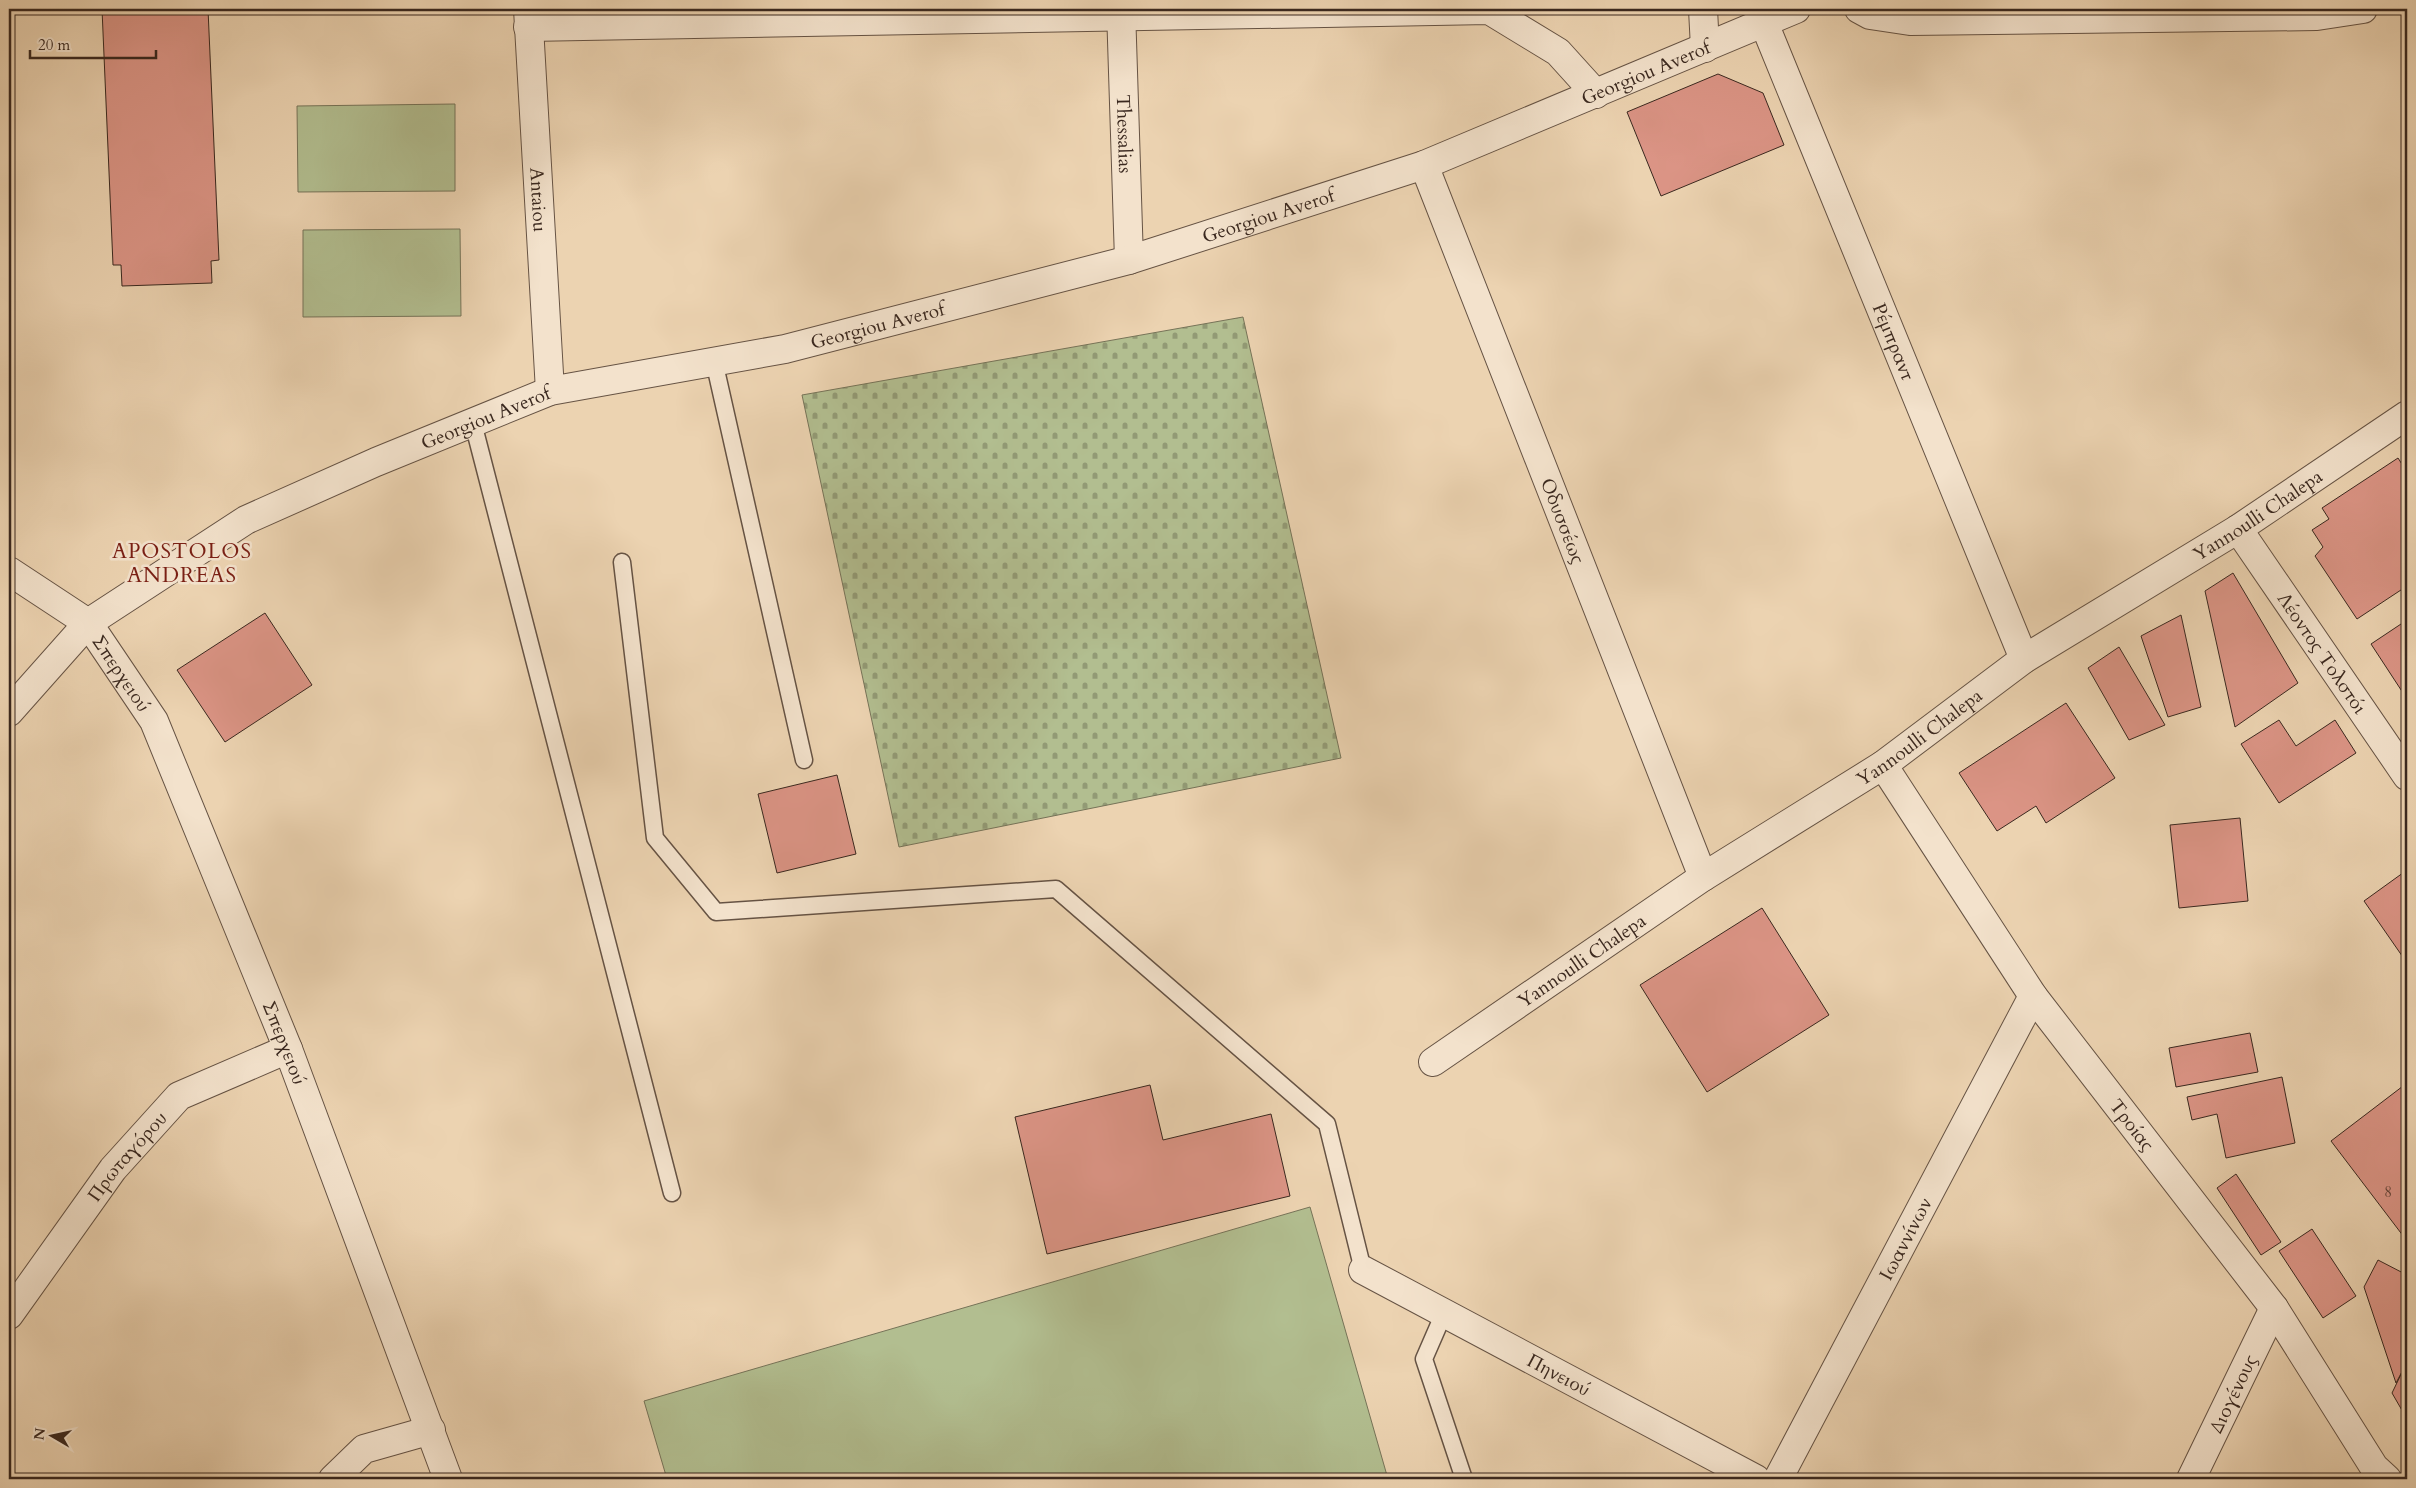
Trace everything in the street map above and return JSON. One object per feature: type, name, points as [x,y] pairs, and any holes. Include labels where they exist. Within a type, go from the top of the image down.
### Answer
[{"type":"street","points":[[1703,9],[1705,48]]},
{"type":"street","name":"Georgiou Averof","points":[[9,712],[88,623],[246,520],[550,391],[785,349],[1129,260],[1424,165],[1796,9]]},
{"type":"street","points":[[1859,9],[1870,15],[1910,21],[2317,16],[2363,9]]},
{"type":"street","points":[[528,18],[1489,10],[1558,52],[1596,94]]},
{"type":"street","name":"Thessalias","points":[[1121,13],[1129,260]]},
{"type":"street","name":"Antaiou","points":[[528,18],[550,391]]},
{"type":"street","name":"Ρέμπραντ","points":[[1764,23],[2024,659]]},
{"type":"street","name":"Οδυσσέως","points":[[1424,165],[1703,877]]},
{"type":"street","name":"Yannoulli Chalepa","points":[[1433,1062],[1703,877],[1883,765],[2024,659],[2238,529],[2407,415]]},
{"type":"street","name":"Λέοντος Τολστόι","points":[[2238,529],[2407,776]]},
{"type":"street","points":[[9,571],[88,623]]},
{"type":"street","name":"Σπερχειού","points":[[88,623],[154,721],[288,1049],[448,1479]]},
{"type":"street","name":"Τροίας","points":[[1883,765],[2033,996],[2274,1308],[2374,1467],[2387,1479]]},
{"type":"street","name":"Ιωαννίνων","points":[[1778,1479],[2033,996]]},
{"type":"street","name":"Πρωταγόρου","points":[[9,1315],[113,1169],[179,1096],[288,1049]]},
{"type":"street","name":"Πηνειού","points":[[1363,1270],[1756,1479]]},
{"type":"street","name":"Διογένους","points":[[2190,1479],[2274,1308]]},
{"type":"street","points":[[333,1479],[364,1449],[431,1430]]},
{"type":"lane","points":[[714,362],[804,760]]},
{"type":"lane","points":[[474,423],[672,1194]]},
{"type":"lane","points":[[622,562],[655,838],[716,912],[1056,889],[1327,1124],[1363,1270]]},
{"type":"lane","points":[[1444,1313],[1424,1359],[1464,1479]]},
{"type":"green space","points":[[455,104],[455,191],[298,192],[297,106]]},
{"type":"green space","points":[[460,229],[461,316],[303,317],[303,230]]},
{"type":"green space","points":[[1243,317],[1341,758],[899,847],[802,395]]},
{"type":"green space","points":[[1310,1207],[1388,1479],[667,1479],[644,1401]]},
{"type":"building","points":[[102,9],[208,9],[219,260],[211,261],[212,283],[122,286],[121,265],[113,265]]},
{"type":"building","points":[[1718,74],[1763,93],[1784,145],[1661,196],[1627,112]]},
{"type":"building","points":[[2398,458],[2407,472],[2407,586],[2357,619],[2315,556],[2323,547],[2312,530],[2329,519],[2322,508]]},
{"type":"building","points":[[2233,573],[2298,683],[2235,727],[2205,591]]},
{"type":"building","points":[[265,613],[312,685],[225,742],[177,670]]},
{"type":"building","points":[[2181,615],[2201,707],[2168,717],[2141,636]]},
{"type":"building","points":[[2407,620],[2407,699],[2371,644]]},
{"type":"building","points":[[2119,647],[2165,725],[2129,740],[2088,668]]},
{"type":"building","points":[[2066,703],[2115,778],[2046,823],[2036,806],[1997,831],[1959,773]]},
{"type":"building","points":[[2279,720],[2296,746],[2335,720],[2356,753],[2279,803],[2241,744]]},
{"type":"building","points":[[837,775],[856,854],[777,873],[758,794]]},
{"type":"building","points":[[2240,818],[2248,901],[2179,908],[2170,825]]},
{"type":"building","points":[[2407,870],[2407,963],[2364,901]]},
{"type":"building","points":[[1762,908],[1829,1015],[1707,1092],[1640,985]]},
{"type":"building","points":[[9,964],[15,970],[9,976]]},
{"type":"building","points":[[2250,1033],[2258,1072],[2176,1087],[2169,1048]]},
{"type":"building","points":[[2282,1077],[2295,1143],[2226,1158],[2217,1114],[2192,1120],[2187,1097]]},
{"type":"building","points":[[2407,1083],[2407,1241],[2331,1141]]},
{"type":"building","points":[[1150,1085],[1163,1140],[1271,1114],[1290,1196],[1047,1254],[1015,1117]]},
{"type":"building","points":[[2236,1174],[2281,1242],[2261,1255],[2217,1188]]},
{"type":"building","points":[[2312,1229],[2356,1296],[2323,1318],[2279,1251]]},
{"type":"building","points":[[2378,1260],[2407,1275],[2407,1362],[2396,1383],[2364,1287]]},
{"type":"building","points":[[2407,1362],[2407,1419],[2392,1393]]},
{"type":"district","name":"APOSTOLOS ANDREAS","points":[[182,563]]}]
